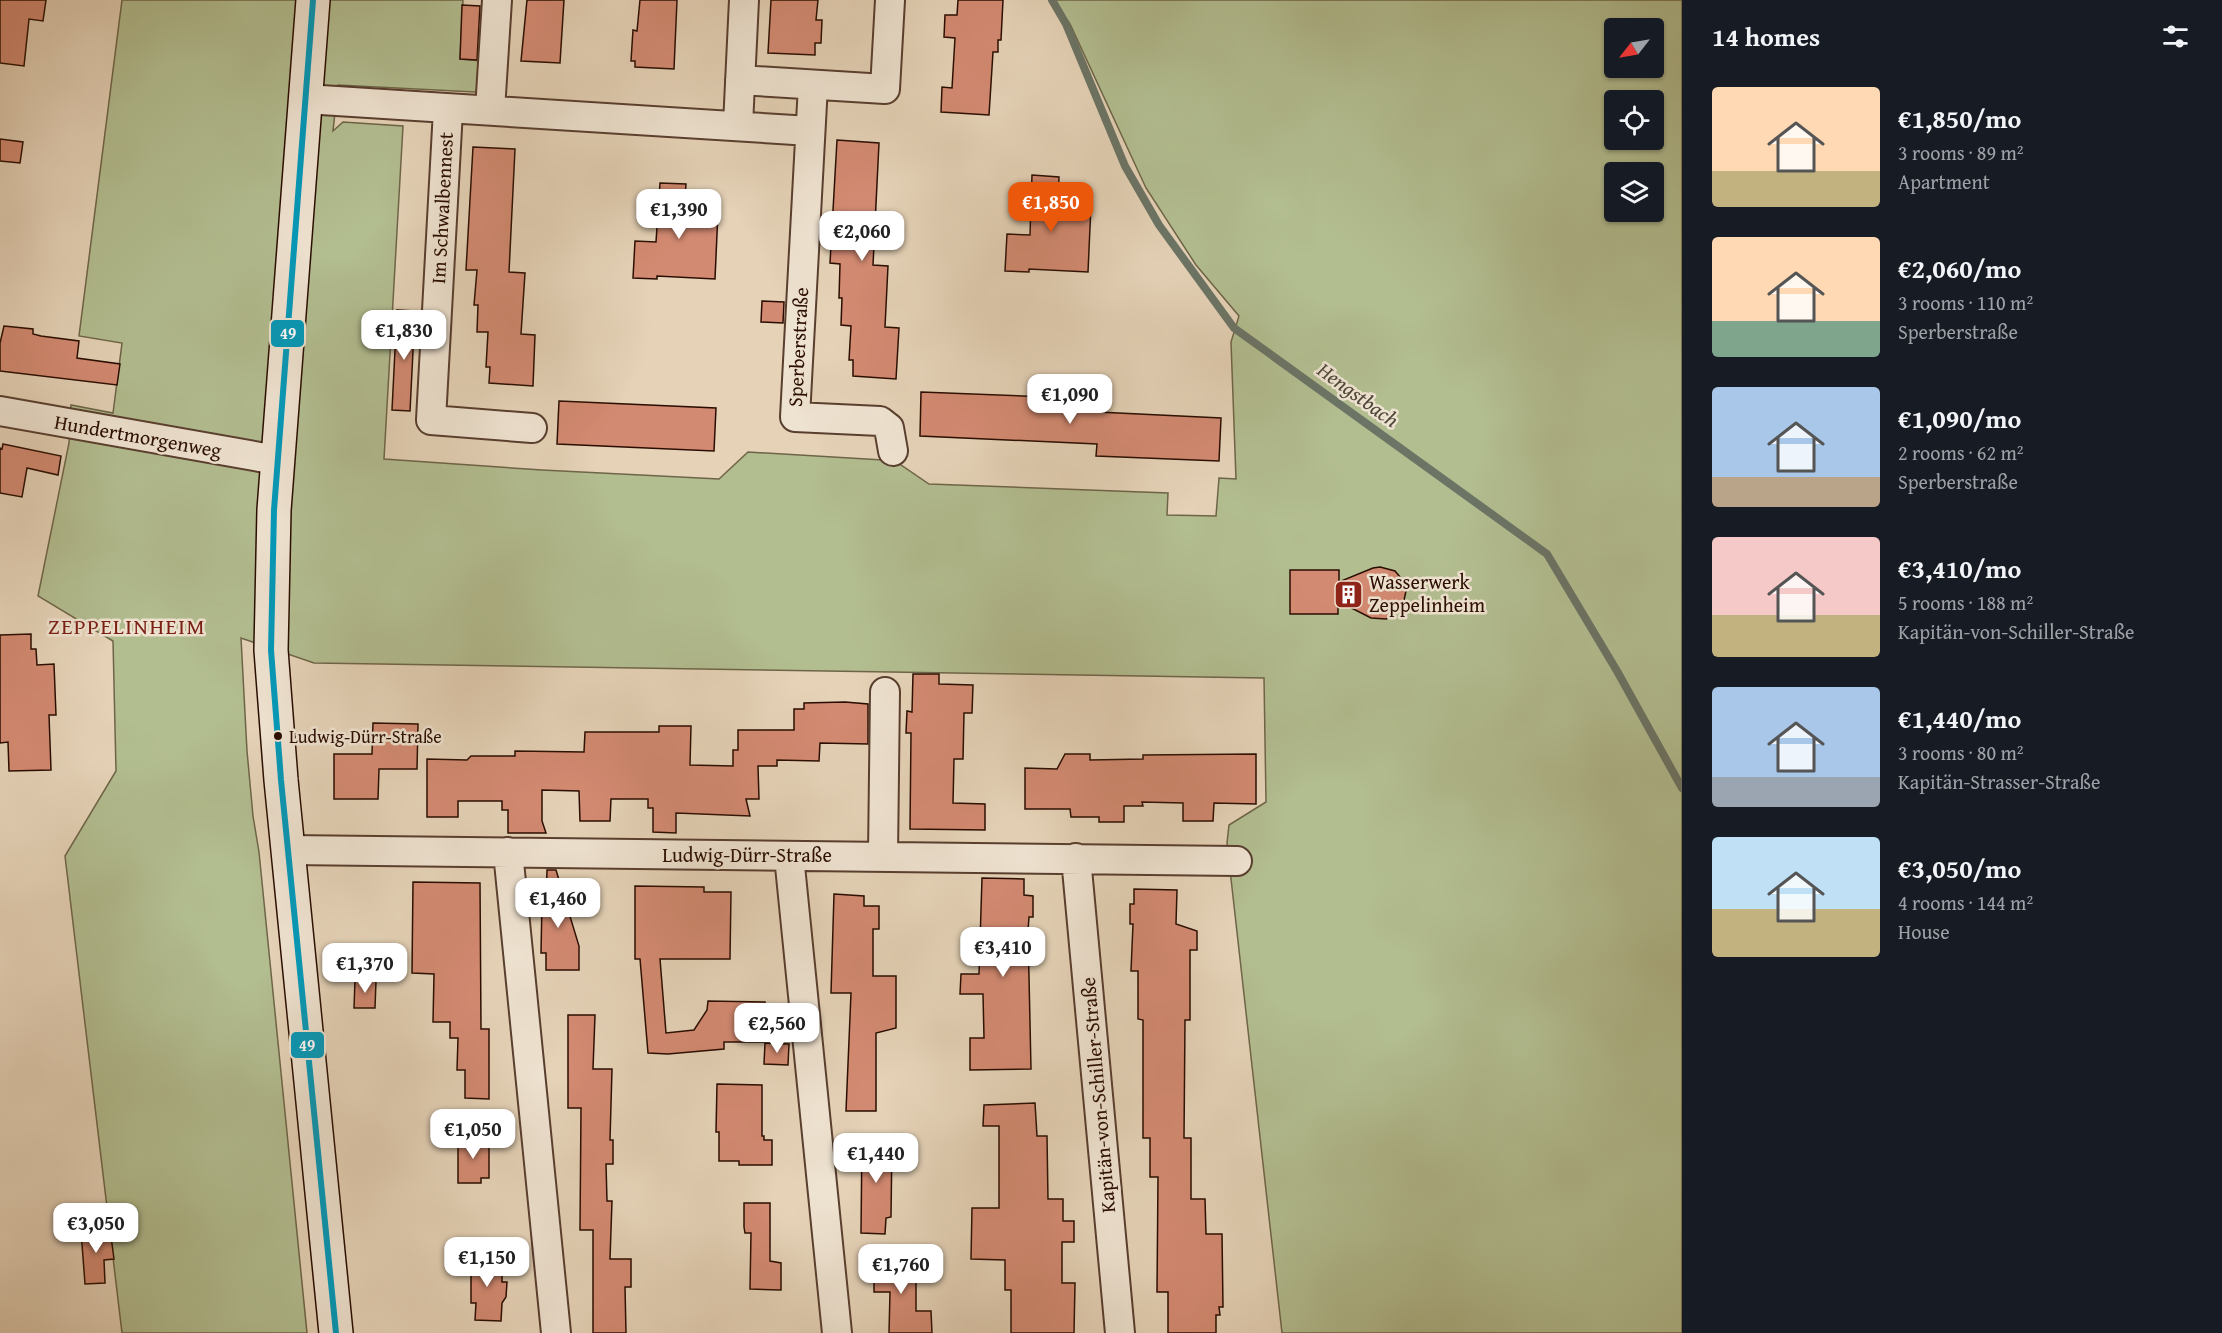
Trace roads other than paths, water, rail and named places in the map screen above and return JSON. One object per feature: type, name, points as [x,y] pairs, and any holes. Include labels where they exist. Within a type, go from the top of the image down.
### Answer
[{"type":"street","points":[[314,0],[277,460],[271,562],[271,650],[288,850],[336,1333]]},
{"type":"street","points":[[490,110],[497,0]]},
{"type":"street","points":[[738,125],[744,0]]},
{"type":"street","points":[[740,80],[885,89],[890,0]]},
{"type":"street","name":"Sperberstraße","points":[[813,85],[795,417],[879,422],[889,428],[893,451]]},
{"type":"street","name":"Im Schwalbennest","points":[[305,99],[448,110],[490,110],[810,131]]},
{"type":"street","name":"Im Schwalbennest","points":[[448,110],[431,420],[532,428]]},
{"type":"street","name":"Hundertmorgenweg","points":[[0,411],[277,460]]},
{"type":"street","points":[[883,855],[885,692]]},
{"type":"street","name":"Ludwig-Dürr-Straße","points":[[288,850],[883,855],[1237,861]]},
{"type":"street","points":[[508,852],[556,1333]]},
{"type":"street","points":[[789,856],[837,1333]]},
{"type":"street","name":"Kapitän-von-Schiller-Straße","points":[[1076,858],[1120,1333]]},
{"type":"waterway","name":"Hengstbach","points":[[1052,0],[1066,24],[1125,166],[1159,225],[1234,328],[1547,554],[1617,671],[1682,788]]},
{"type":"place","name":"Wasserwerk Zeppelinheim","points":[[1348,594]]},
{"type":"place","name":"Ludwig-Dürr-Straße","points":[[278,736]]},
{"type":"district","name":"ZEPPELINHEIM","points":[[127,626]]}]
